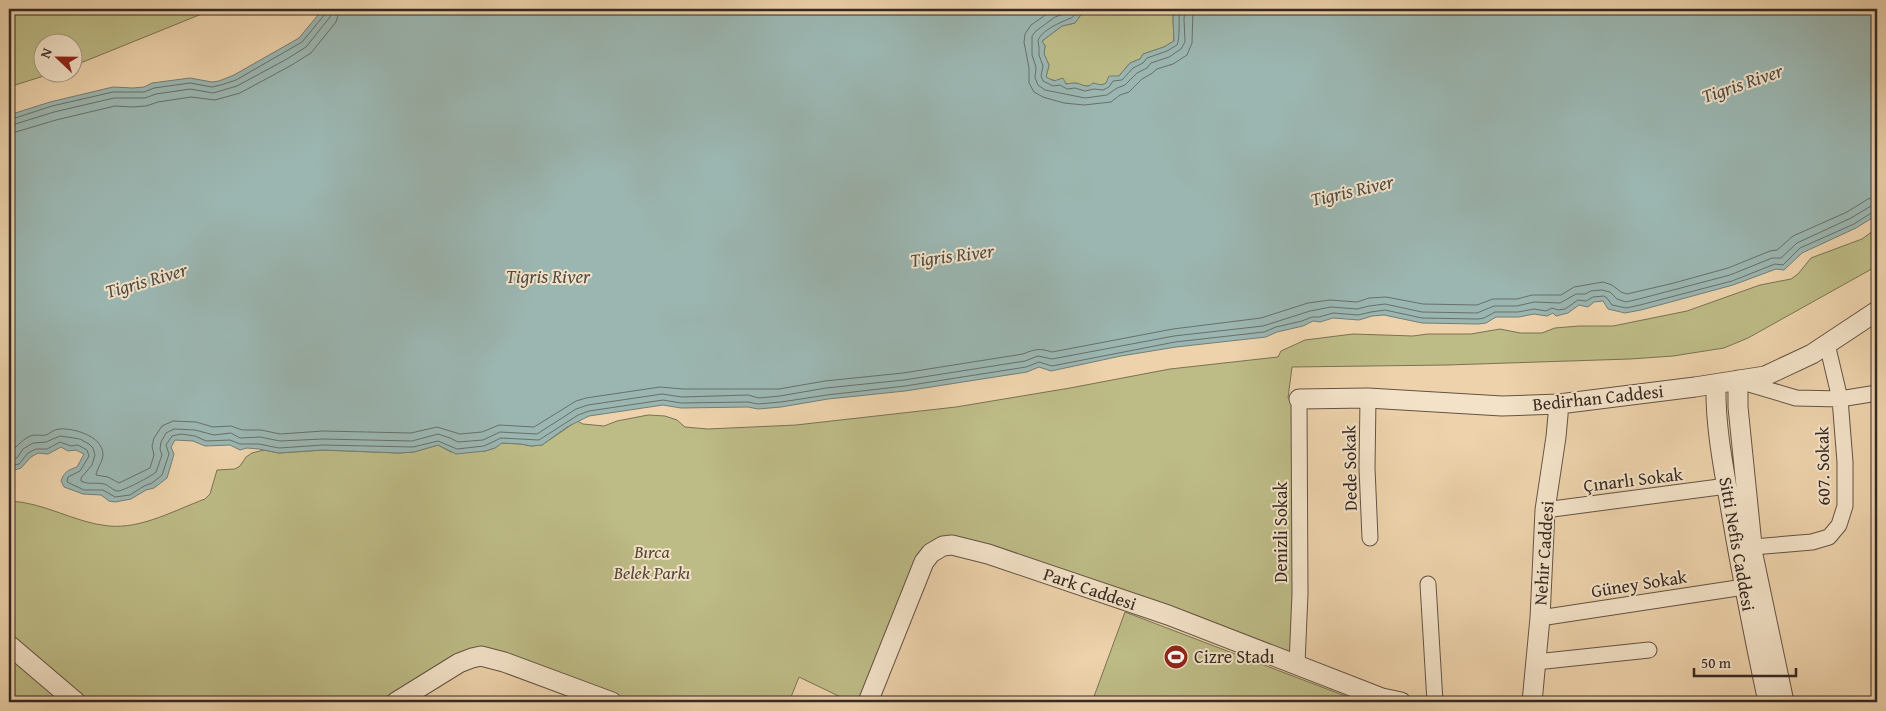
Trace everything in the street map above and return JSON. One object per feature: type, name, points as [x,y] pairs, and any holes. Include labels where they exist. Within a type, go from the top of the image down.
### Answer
[{"type":"street","name":"Bedirhan Caddesi","points":[[1299,399],[1368,398],[1502,406],[1559,404],[1716,384],[1765,376],[1812,354],[1877,311]]},
{"type":"street","name":"607. Sokak","points":[[1753,547],[1812,542],[1829,537],[1839,525],[1845,506],[1845,462],[1840,399],[1827,344]]},
{"type":"street","points":[[1784,702],[1753,547],[1738,407],[1738,380],[1796,398],[1840,399],[1877,393]]},
{"type":"street","name":"Sitti Nefis Caddesi","points":[[1716,384],[1716,410],[1727,486],[1744,587],[1768,702]]},
{"type":"street","name":"Dede Sokak","points":[[1368,398],[1367,468],[1370,538]]},
{"type":"street","name":"Denizli Sokak","points":[[1297,664],[1300,594],[1299,399]]},
{"type":"street","name":"Nehir Caddesi","points":[[1532,702],[1540,618],[1545,510],[1559,404]]},
{"type":"street","name":"Çınarlı Sokak","points":[[1545,510],[1727,486]]},
{"type":"street","name":"Park Caddesi","points":[[868,702],[924,562],[931,553],[943,546],[952,545],[1079,584],[1168,615],[1382,698],[1401,702]]},
{"type":"street","points":[[1428,584],[1435,702]]},
{"type":"street","name":"Güney Sokak","points":[[1540,618],[1744,587]]},
{"type":"street","points":[[9,645],[76,702]]},
{"type":"street","points":[[1536,662],[1649,650]]},
{"type":"street","points":[[396,702],[458,663],[481,656],[504,662],[612,702]]},
{"type":"green space","points":[[9,9],[214,9],[82,62],[82,32],[32,32],[32,80],[9,87]]},
{"type":"green space","points":[[1085,9],[1174,9],[1174,41],[1164,47],[1143,54],[1140,59],[1130,63],[1119,76],[1102,85],[1085,86],[1049,79],[1046,77],[1049,65],[1044,54],[1045,46],[1042,41],[1062,26],[1075,23]]},
{"type":"green space","name":"Bırca Belek Parkı","points":[[1877,228],[1877,266],[1748,338],[1724,348],[1673,356],[1630,359],[1447,365],[1292,367],[1288,398],[1299,399],[1297,664],[1168,615],[937,549],[868,702],[851,702],[799,677],[789,702],[612,702],[492,658],[396,702],[9,702],[9,501],[35,505],[96,524],[109,526],[134,525],[158,518],[205,499],[210,494],[217,470],[235,469],[252,453],[264,450],[279,453],[323,450],[399,453],[414,452],[438,445],[451,452],[485,451],[495,448],[501,443],[531,446],[542,445],[577,421],[583,424],[604,426],[617,421],[648,415],[665,416],[677,420],[685,427],[708,429],[796,425],[956,407],[1170,369],[1278,357],[1281,351],[1305,340],[1353,334],[1413,336],[1471,334],[1500,329],[1520,333],[1542,333],[1555,328],[1613,326],[1687,311],[1760,285],[1791,279],[1798,274],[1811,258],[1862,239]]},
{"type":"green space","name":"Cizre Stadı","points":[[1125,612],[1361,702],[1092,702]]},
{"type":"water","name":"Tigris River","points":[[323,9],[1085,9],[1075,23],[1062,26],[1042,41],[1045,46],[1044,54],[1049,65],[1046,77],[1054,81],[1063,78],[1066,84],[1077,83],[1088,86],[1093,83],[1102,85],[1106,83],[1109,76],[1119,76],[1130,63],[1140,59],[1143,54],[1164,47],[1174,41],[1174,9],[1877,9],[1877,215],[1856,228],[1802,253],[1784,270],[1776,269],[1733,285],[1625,313],[1608,309],[1603,301],[1594,302],[1588,307],[1579,305],[1568,313],[1556,316],[1553,313],[1547,316],[1534,314],[1519,317],[1496,317],[1486,323],[1478,324],[1422,323],[1384,315],[1359,320],[1333,318],[1320,322],[1313,321],[1303,326],[1277,332],[1266,337],[1176,347],[1121,356],[1051,371],[1039,367],[1027,372],[905,391],[758,409],[748,407],[681,408],[663,405],[589,416],[567,427],[542,445],[531,446],[502,443],[495,448],[485,451],[456,454],[438,445],[414,452],[399,453],[323,450],[279,453],[247,448],[240,450],[230,445],[205,446],[193,441],[175,440],[171,447],[174,454],[167,478],[154,488],[146,490],[131,499],[115,502],[109,501],[101,495],[83,494],[64,487],[61,481],[65,473],[77,467],[84,454],[76,450],[68,451],[61,447],[48,454],[38,453],[31,457],[21,468],[9,472],[9,115],[50,102],[113,87],[144,87],[152,83],[190,78],[212,82],[219,81],[234,75],[299,38]]},
{"type":"place","name":"Cizre Stadı","points":[[1176,657]]}]
